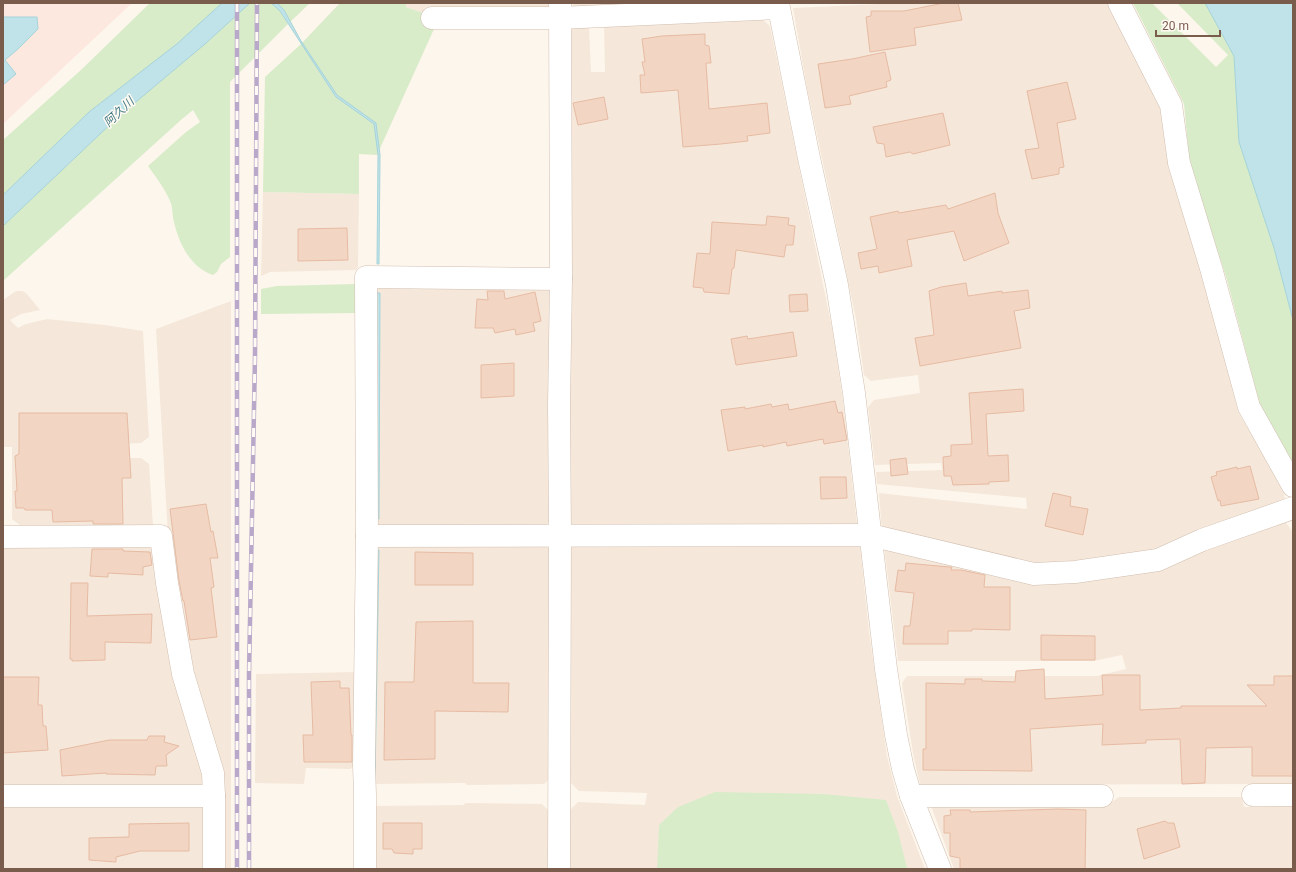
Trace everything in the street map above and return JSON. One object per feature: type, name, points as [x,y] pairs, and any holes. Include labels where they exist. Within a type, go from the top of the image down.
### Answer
[{"type":"street","points":[[1120,3],[1171,105],[1179,163],[1211,268],[1248,407],[1293,486]]},
{"type":"street","points":[[432,18],[560,10],[778,6],[837,285],[854,393],[870,535],[896,735],[903,769],[911,796],[940,869]]},
{"type":"street","points":[[559,869],[559,405],[561,279],[560,10]]},
{"type":"street","points":[[365,869],[366,795],[364,765],[367,536],[366,277],[561,279]]},
{"type":"street","points":[[367,536],[870,535],[1034,574],[1075,572],[1158,560],[1202,540],[1293,508]]},
{"type":"street","points":[[3,537],[161,536],[166,583],[180,660],[192,707],[213,773],[214,869]]},
{"type":"street","points":[[1253,795],[1293,795]]},
{"type":"street","points":[[3,796],[214,796]]},
{"type":"street","points":[[911,796],[1102,796]]},
{"type":"shaded area","points":[[3,3],[132,3],[3,124],[3,85],[16,74],[5,60],[38,29],[37,17],[3,17]]},
{"type":"shaded area","points":[[406,3],[554,3],[554,8],[432,16],[406,7]]},
{"type":"shaded area","points":[[571,3],[662,3],[575,7]]},
{"type":"shaded area","points":[[900,3],[1108,3],[1161,108],[1169,169],[1208,294],[1239,414],[1283,488],[1285,500],[1156,554],[1039,568],[882,532],[879,493],[1027,509],[1026,498],[877,484],[876,472],[942,470],[941,463],[875,465],[868,407],[874,400],[920,393],[918,375],[871,381],[864,375],[856,319],[807,88],[793,8]]},
{"type":"shaded area","points":[[761,18],[770,26],[833,333],[843,401],[857,524],[575,527],[566,519],[567,36],[574,27],[589,27],[591,72],[605,72],[604,27]]},
{"type":"shaded area","points":[[263,192],[359,194],[358,267],[356,270],[270,272],[261,276]]},
{"type":"shaded area","points":[[382,284],[553,285],[553,518],[544,527],[376,527],[376,289]]},
{"type":"shaded area","points":[[16,291],[26,293],[40,310],[21,314],[10,320],[18,328],[26,324],[47,319],[105,325],[143,331],[149,437],[141,443],[95,445],[106,458],[141,458],[149,464],[153,525],[20,525],[12,519],[12,447],[3,447],[3,300]]},
{"type":"shaded area","points":[[231,301],[231,869],[220,869],[192,680],[168,536],[156,329]]},
{"type":"shaded area","points":[[1283,519],[1293,532],[1293,784],[921,785],[913,753],[902,683],[907,676],[1097,676],[1126,669],[1122,655],[1094,661],[898,661],[884,546],[1036,581]]},
{"type":"shaded area","points":[[376,544],[544,544],[553,552],[553,776],[544,784],[372,784]]},
{"type":"shaded area","points":[[575,544],[860,546],[869,632],[887,756],[897,796],[925,869],[565,869],[566,814],[578,802],[645,805],[647,793],[579,791],[566,778],[566,553]]},
{"type":"shaded area","points":[[155,546],[206,783],[198,786],[3,786],[3,548]]},
{"type":"shaded area","points":[[356,672],[355,765],[350,769],[306,768],[304,784],[255,783],[256,674]]},
{"type":"shaded area","points":[[1119,797],[1242,797],[1244,807],[1293,806],[1293,869],[954,869],[931,806],[1105,807]]},
{"type":"shaded area","points":[[466,803],[542,804],[552,814],[552,869],[372,869],[372,806],[463,805]]},
{"type":"shaded area","points":[[3,806],[200,806],[205,810],[205,869],[3,869]]},
{"type":"green space","points":[[150,3],[222,3],[178,43],[89,112],[3,195],[3,140],[81,70]]},
{"type":"green space","points":[[250,3],[271,3],[280,11],[288,24],[230,82],[230,257],[221,264],[217,272],[213,275],[205,272],[192,261],[187,254],[176,230],[170,201],[148,166],[186,132],[200,122],[193,110],[3,281],[3,226],[118,117],[205,44]]},
{"type":"green space","points":[[277,3],[310,3],[290,22],[284,10]]},
{"type":"green space","points":[[340,3],[406,3],[406,7],[432,16],[432,29],[434,29],[377,155],[359,154],[359,194],[263,192],[265,77],[301,44]]},
{"type":"green space","points":[[1133,3],[1152,3],[1216,67],[1228,55],[1177,3],[1293,3],[1293,463],[1260,405],[1227,280],[1189,157],[1184,104]]},
{"type":"green space","points":[[356,284],[358,313],[261,314],[261,289],[277,286]]},
{"type":"green space","points":[[715,792],[823,794],[886,800],[898,832],[907,868],[657,869],[659,825],[678,807]]},
{"type":"water","name":"阿久川","points":[[222,3],[250,3],[205,44],[118,117],[3,226],[3,195],[89,112],[178,43]]},
{"type":"water","points":[[271,3],[277,3],[284,10],[301,41],[337,95],[376,123],[380,155],[379,264],[377,264],[378,155],[374,124],[336,97],[280,11]]},
{"type":"water","points":[[1205,3],[1293,3],[1293,320],[1274,248],[1239,142],[1234,56]]},
{"type":"water","points":[[3,17],[37,17],[38,29],[5,60],[16,74],[3,85]]},
{"type":"water","points":[[376,293],[380,293],[379,519],[376,519]]},
{"type":"water","points":[[376,550],[379,550],[375,781],[372,781]]},
{"type":"building","points":[[944,3],[958,3],[962,20],[914,28],[916,45],[870,52],[866,17],[871,16],[871,11],[904,11]]},
{"type":"building","points":[[705,34],[705,45],[709,46],[711,63],[706,63],[709,109],[767,103],[770,133],[747,136],[748,141],[683,147],[678,90],[641,93],[640,75],[645,75],[642,62],[645,62],[642,39],[662,36]]},
{"type":"building","points":[[885,52],[891,80],[886,82],[887,87],[849,96],[851,104],[825,108],[818,64]]},
{"type":"building","points":[[1067,82],[1076,119],[1057,123],[1064,167],[1059,168],[1059,174],[1032,179],[1025,150],[1039,148],[1027,91]]},
{"type":"building","points":[[604,97],[608,119],[578,125],[573,103]]},
{"type":"building","points":[[943,113],[950,145],[913,154],[910,152],[886,157],[884,144],[877,143],[873,127]]},
{"type":"building","points":[[995,193],[998,213],[1009,243],[964,261],[954,231],[907,240],[912,266],[879,273],[878,266],[861,269],[858,253],[877,249],[870,217],[898,211],[899,213],[946,205],[948,209]]},
{"type":"building","points":[[767,216],[789,218],[788,225],[795,226],[793,245],[786,245],[784,257],[736,250],[729,294],[704,292],[703,288],[693,287],[697,253],[710,254],[712,222],[766,225]]},
{"type":"building","points":[[347,228],[348,260],[298,261],[298,229]]},
{"type":"building","points":[[966,283],[968,296],[1002,291],[1002,293],[1028,290],[1030,308],[1014,311],[1021,348],[920,366],[915,338],[934,335],[929,291],[941,287]]},
{"type":"building","points":[[487,291],[504,291],[505,299],[535,292],[541,321],[533,323],[535,331],[516,335],[515,329],[495,333],[493,328],[475,328],[477,299],[488,300]]},
{"type":"building","points":[[807,294],[808,311],[790,312],[789,295]]},
{"type":"building","points":[[793,332],[797,356],[736,365],[731,339],[747,336],[748,339]]},
{"type":"building","points":[[514,363],[514,396],[481,398],[481,365]]},
{"type":"building","points":[[1023,389],[1024,411],[986,414],[988,456],[1008,455],[1009,481],[989,482],[989,484],[953,485],[951,476],[944,476],[943,457],[951,456],[951,445],[972,444],[969,393]]},
{"type":"building","points":[[835,401],[838,413],[842,412],[847,440],[824,444],[823,439],[787,446],[786,442],[763,447],[763,445],[728,451],[721,410],[745,407],[745,409],[771,404],[772,407],[788,404],[789,410]]},
{"type":"building","points":[[19,413],[127,413],[131,478],[122,478],[123,524],[93,524],[93,521],[53,522],[52,510],[25,510],[24,508],[16,508],[15,491],[17,491],[15,456],[19,454]]},
{"type":"building","points":[[906,458],[908,474],[891,476],[890,460]]},
{"type":"building","points":[[1250,466],[1259,499],[1221,506],[1220,500],[1218,501],[1211,477],[1217,475],[1216,472],[1237,467],[1237,469]]},
{"type":"building","points":[[820,477],[846,477],[847,498],[821,499]]},
{"type":"building","points":[[1053,493],[1071,497],[1070,506],[1088,509],[1083,535],[1045,526]]},
{"type":"building","points":[[206,504],[218,558],[210,558],[214,587],[211,588],[217,637],[190,640],[184,601],[179,581],[170,509]]},
{"type":"building","points":[[92,549],[123,549],[123,551],[150,552],[152,565],[143,567],[143,575],[108,573],[108,577],[90,576]]},
{"type":"building","points":[[415,552],[473,553],[473,585],[415,585]]},
{"type":"building","points":[[906,563],[952,567],[951,570],[961,570],[985,575],[984,587],[1010,587],[1010,630],[972,629],[972,631],[948,631],[948,644],[903,644],[904,626],[910,626],[914,593],[895,591],[898,570],[905,571]]},
{"type":"building","points":[[71,583],[88,583],[87,616],[152,614],[151,643],[105,642],[105,660],[72,661],[72,659],[70,659]]},
{"type":"building","points":[[473,621],[473,683],[509,683],[508,712],[435,711],[435,759],[384,760],[385,682],[414,682],[416,622]]},
{"type":"building","points":[[1041,635],[1095,636],[1095,660],[1041,660]]},
{"type":"building","points":[[1044,669],[1045,699],[1103,695],[1102,675],[1140,675],[1140,710],[1181,708],[1181,706],[1267,706],[1247,685],[1274,685],[1274,676],[1293,676],[1293,776],[1252,776],[1252,747],[1206,748],[1205,783],[1182,784],[1180,739],[1146,740],[1146,743],[1102,745],[1103,724],[1030,729],[1032,771],[923,770],[923,749],[926,749],[926,683],[965,684],[965,679],[1015,682],[1016,671]]},
{"type":"building","points":[[3,677],[39,677],[38,705],[42,705],[43,726],[46,726],[48,750],[3,753]]},
{"type":"building","points":[[340,681],[340,688],[349,688],[352,762],[304,762],[303,735],[313,735],[311,682]]},
{"type":"building","points":[[149,736],[165,736],[164,742],[179,746],[166,755],[167,766],[156,766],[155,775],[106,773],[62,776],[60,750],[109,740],[147,740]]},
{"type":"building","points":[[1058,809],[1086,810],[1085,869],[960,869],[960,858],[950,856],[950,833],[944,833],[944,816],[951,815],[950,810],[970,810],[970,812]]},
{"type":"building","points":[[1165,821],[1168,823],[1174,823],[1180,847],[1144,859],[1137,829]]},
{"type":"building","points":[[189,823],[189,851],[140,851],[116,857],[116,862],[89,860],[89,838],[129,837],[129,824]]},
{"type":"building","points":[[383,823],[422,823],[422,849],[413,849],[413,854],[394,853],[392,849],[383,849]]},
{"type":"railway","points":[[237,3],[237,869]]},
{"type":"railway","points":[[249,869],[249,675],[255,356],[257,3]]}]
